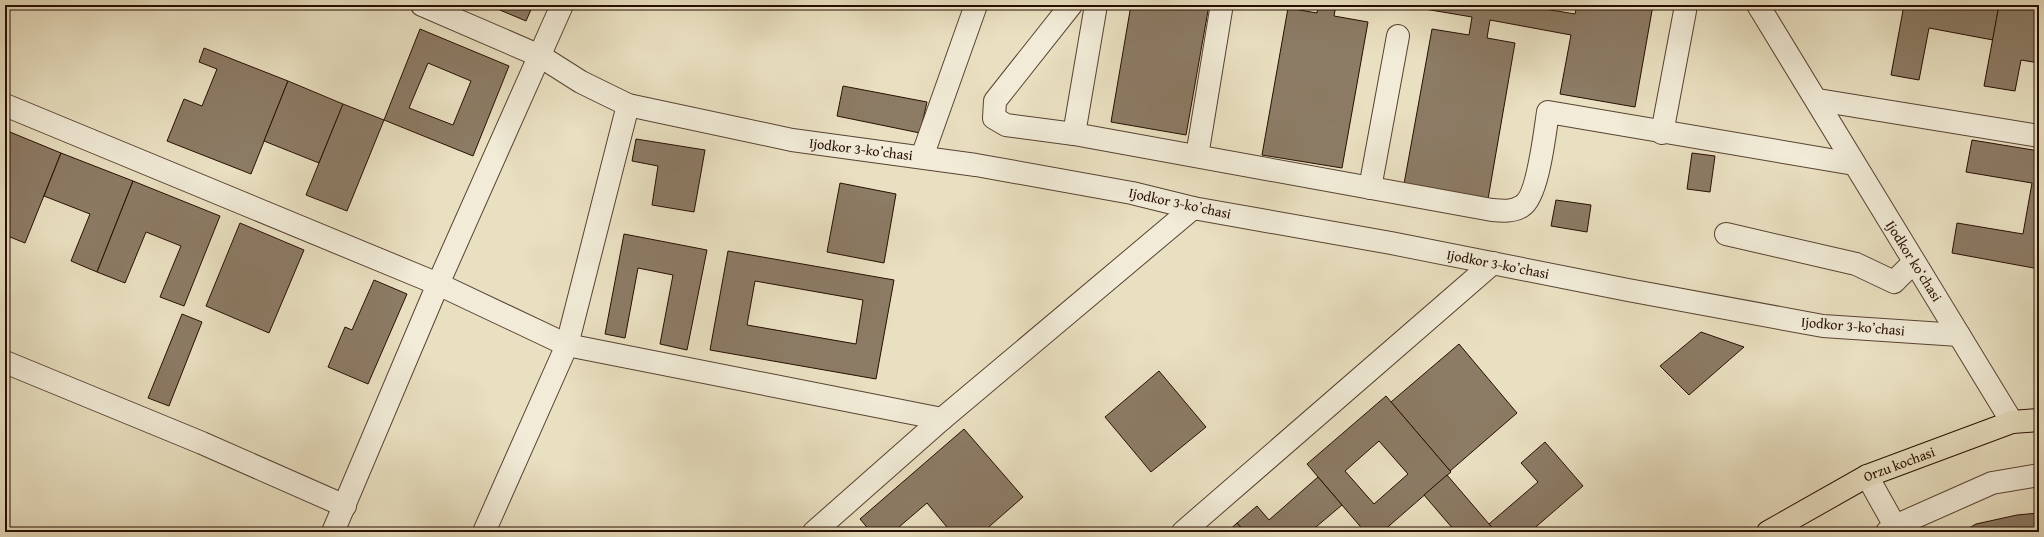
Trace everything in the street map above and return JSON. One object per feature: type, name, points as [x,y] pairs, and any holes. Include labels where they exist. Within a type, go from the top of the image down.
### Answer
[{"type":"main road","name":"Orzu kochasi","points":[[1768,532],[1867,476],[2012,422],[2039,420]]},
{"type":"street","name":"Ijodkor 3-koʼchasi","points":[[422,5],[540,56],[581,82],[628,105],[792,140],[976,165],[1132,193],[1193,208],[1823,326],[1959,335]]},
{"type":"street","points":[[334,532],[438,284],[562,5]]},
{"type":"street","points":[[922,157],[976,5]]},
{"type":"street","points":[[1071,5],[995,102],[994,118],[1006,125],[1074,134],[1492,210],[1510,211],[1524,206],[1531,196],[1535,183],[1548,112],[1854,164]]},
{"type":"street","points":[[1074,134],[1096,5]]},
{"type":"street","points":[[1662,132],[1685,5]]},
{"type":"street","name":"Ijodkor koʻchasi","points":[[1758,5],[1818,100],[1854,164],[2012,422]]},
{"type":"street","points":[[1197,156],[1221,10]]},
{"type":"street","points":[[1370,188],[1398,36]]},
{"type":"street","points":[[1818,100],[2039,136]]},
{"type":"street","points":[[5,105],[438,284],[567,345],[942,419]]},
{"type":"street","points":[[484,532],[567,345],[628,105]]},
{"type":"street","points":[[814,532],[942,419],[1193,208]]},
{"type":"street","points":[[1726,234],[1856,264],[1894,282],[1914,262]]},
{"type":"street","points":[[1182,532],[1493,263]]},
{"type":"street","points":[[5,362],[202,443],[345,506]]},
{"type":"street","points":[[1867,476],[1891,529],[1992,483],[2039,475]]},
{"type":"building","points":[[488,5],[533,5],[526,21]]},
{"type":"building","points":[[1131,5],[1209,5],[1186,135],[1111,122]]},
{"type":"building","points":[[1318,5],[1336,5],[1334,16],[1368,22],[1342,168],[1262,155],[1288,8],[1317,13]]},
{"type":"building","points":[[1401,5],[1521,5],[1575,14],[1577,5],[1653,5],[1635,107],[1560,94],[1571,35],[1490,20],[1487,38],[1515,43],[1488,199],[1404,184],[1432,29],[1469,35],[1472,17]]},
{"type":"building","points":[[1904,5],[1999,5],[1993,40],[1929,28],[1919,80],[1891,75]]},
{"type":"building","points":[[1999,5],[2039,5],[2039,63],[2021,60],[2015,91],[1984,86]]},
{"type":"building","points":[[420,29],[509,66],[473,156],[384,120]],"holes":[[[428,63],[471,81],[453,125],[409,108]]]},
{"type":"building","points":[[204,48],[288,81],[251,174],[167,141],[184,99],[202,106],[217,69],[199,62]]},
{"type":"building","points":[[288,81],[343,104],[319,163],[264,141]]},
{"type":"building","points":[[843,86],[927,102],[920,133],[837,116]]},
{"type":"building","points":[[343,104],[384,120],[347,211],[306,195]]},
{"type":"building","points":[[5,130],[61,153],[25,243],[5,235]]},
{"type":"building","points":[[636,139],[705,150],[694,212],[652,205],[658,166],[632,161]]},
{"type":"building","points":[[1972,140],[2039,151],[2039,269],[1952,253],[1957,223],[2023,234],[2032,183],[1966,172]]},
{"type":"building","points":[[61,153],[133,181],[97,272],[71,261],[90,214],[44,196]]},
{"type":"building","points":[[1692,153],[1715,156],[1710,192],[1687,189]]},
{"type":"building","points":[[133,181],[220,216],[184,306],[160,297],[181,246],[146,232],[125,283],[97,272]]},
{"type":"building","points":[[840,183],[896,194],[884,263],[827,252]]},
{"type":"building","points":[[1556,200],[1591,205],[1587,232],[1551,226]]},
{"type":"building","points":[[240,223],[304,250],[269,333],[206,306]]},
{"type":"building","points":[[624,234],[707,250],[687,350],[660,344],[673,275],[638,268],[625,338],[605,334]]},
{"type":"building","points":[[5,235],[9,236],[5,248]]},
{"type":"building","points":[[728,251],[894,280],[876,379],[710,350]],"holes":[[[755,281],[863,300],[856,344],[747,325]]]},
{"type":"building","points":[[374,280],[407,294],[368,384],[328,367],[345,327],[352,330]]},
{"type":"building","points":[[182,314],[202,322],[169,406],[148,398]]},
{"type":"building","points":[[1701,332],[1744,347],[1689,395],[1660,366]]},
{"type":"building","points":[[1459,344],[1517,413],[1450,471],[1391,402]]},
{"type":"building","points":[[1159,371],[1206,427],[1151,472],[1105,417]]},
{"type":"building","points":[[1386,396],[1451,472],[1382,532],[1365,532],[1307,464]],"holes":[[[1379,441],[1408,474],[1374,504],[1345,471]]]},
{"type":"building","points":[[964,429],[1023,497],[983,532],[951,532],[927,503],[899,527],[903,532],[871,532],[860,519]]},
{"type":"building","points":[[1545,442],[1583,486],[1530,532],[1496,532],[1489,524],[1538,482],[1521,463]]},
{"type":"building","points":[[1447,475],[1496,532],[1451,532],[1454,530],[1424,495]]},
{"type":"building","points":[[1318,477],[1342,505],[1310,532],[1245,532],[1237,523],[1257,506],[1269,520]]},
{"type":"building","points":[[2039,513],[2039,532],[1962,532],[1976,524],[2017,515]]},
{"type":"building","points":[[1237,523],[1245,532],[1227,532]]}]
